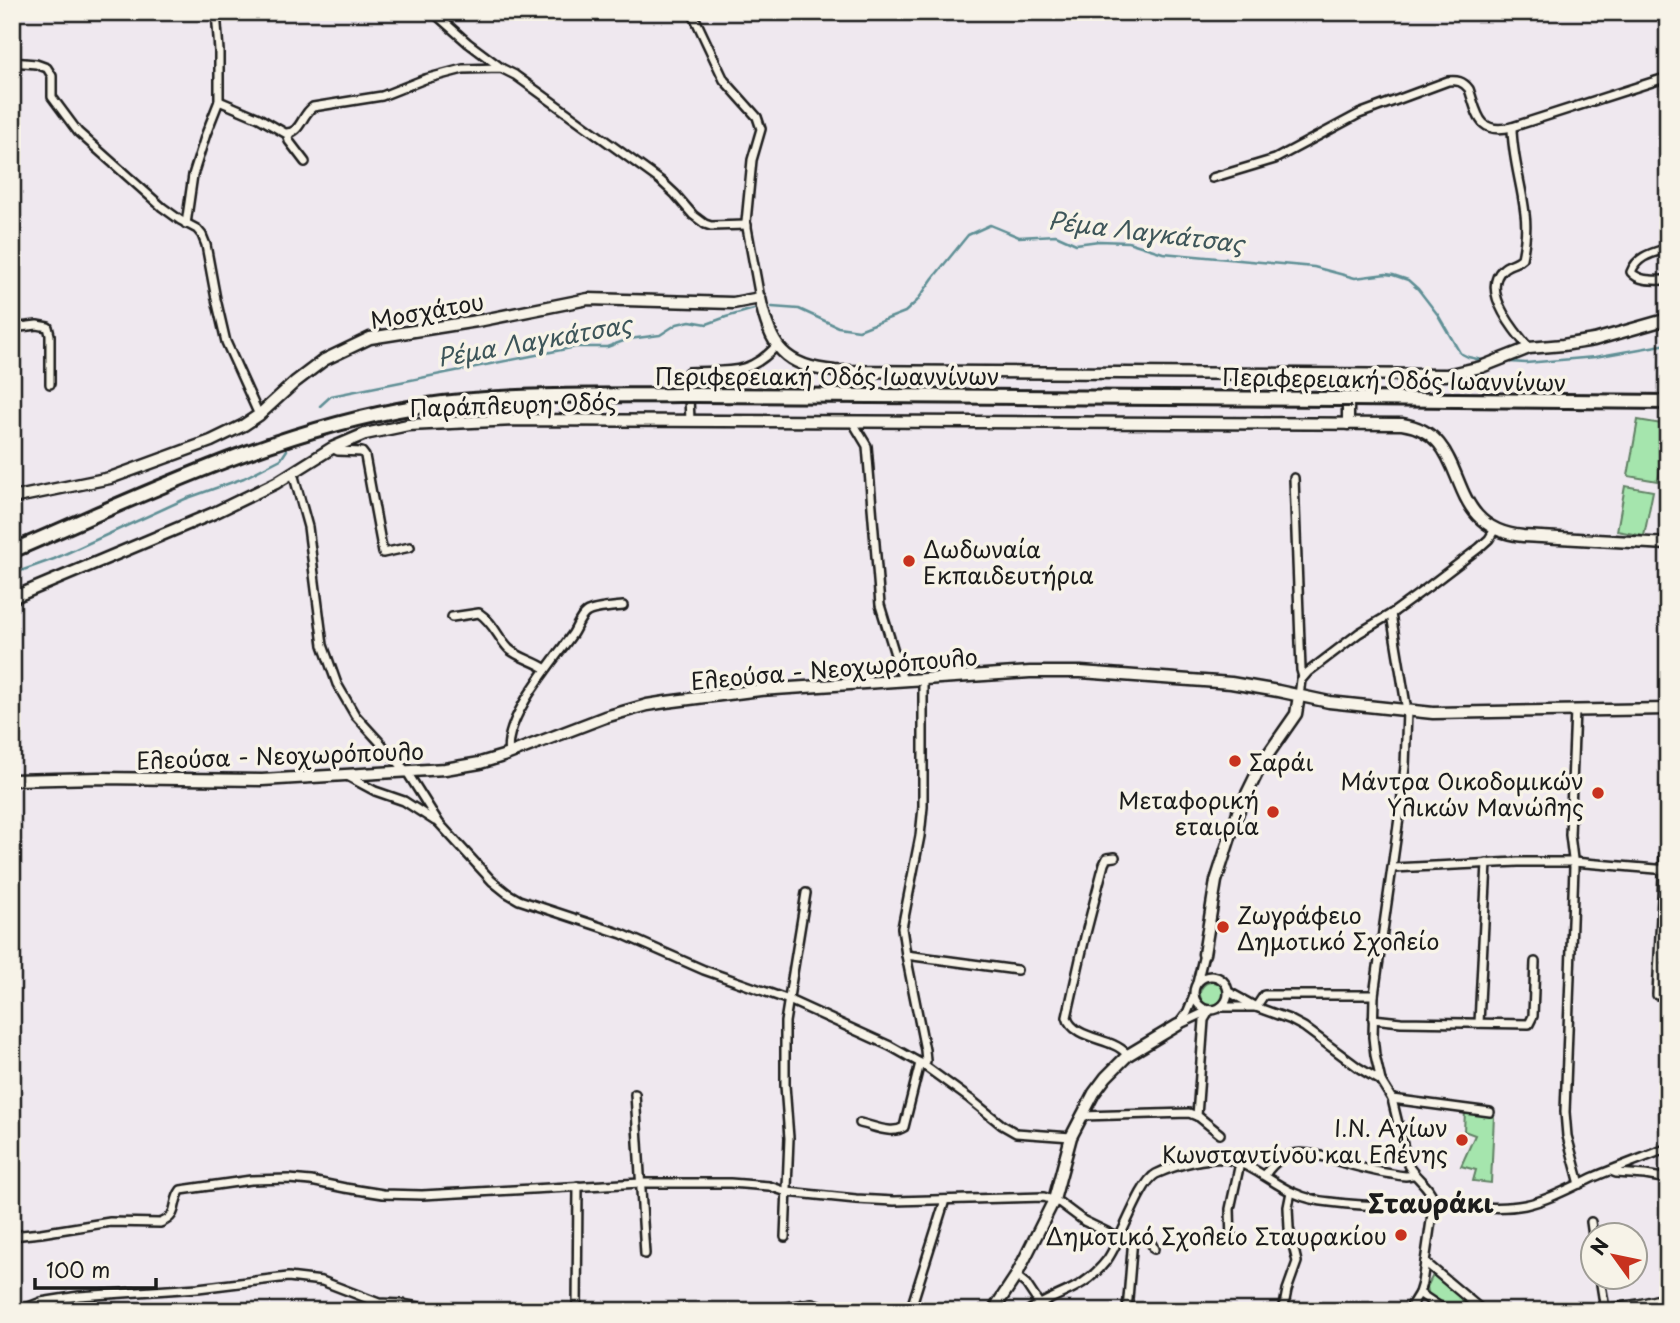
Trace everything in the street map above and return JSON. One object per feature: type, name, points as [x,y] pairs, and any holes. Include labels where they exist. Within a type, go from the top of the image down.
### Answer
[{"type":"highway","name":"Περιφερειακή Οδός Ιωαννίνων","points":[[12,551],[180,478],[266,446],[347,421],[418,407],[487,399],[696,395],[1668,402]]},
{"type":"street","points":[[186,224],[193,175],[219,101],[216,12]]},
{"type":"street","points":[[432,12],[500,68],[515,75],[651,174],[675,194],[701,222],[711,226],[747,225]]},
{"type":"street","points":[[692,12],[724,80],[760,123],[751,168],[747,225],[767,326],[777,345],[801,365],[835,371],[1446,375],[1481,367],[1529,348],[1587,341],[1668,319]]},
{"type":"street","points":[[12,62],[47,68],[52,76],[52,97],[78,132],[162,207],[197,229],[204,239],[226,342],[259,415]]},
{"type":"street","points":[[219,101],[290,133],[296,130],[313,107],[382,96],[454,70],[500,68]]},
{"type":"street","points":[[1212,178],[1270,161],[1359,114],[1452,81],[1460,81],[1467,86],[1480,120],[1485,126],[1498,130],[1668,77]]},
{"type":"street","points":[[1511,127],[1525,216],[1524,240],[1522,258],[1502,270],[1496,288],[1507,321],[1529,348]]},
{"type":"street","points":[[290,133],[289,141],[305,162]]},
{"type":"street","points":[[1668,248],[1643,257],[1631,272],[1640,279],[1668,281]]},
{"type":"street","name":"Μοσχάτου","points":[[12,498],[110,478],[203,445],[259,415],[324,360],[379,335],[459,324],[583,300],[733,303],[760,298]]},
{"type":"street","points":[[12,328],[37,325],[48,327],[50,384]]},
{"type":"street","points":[[690,421],[688,372],[744,369],[761,361],[777,345]]},
{"type":"street","points":[[1348,375],[1348,424]]},
{"type":"street","name":"Παράπλευρη Οδός","points":[[12,597],[214,513],[355,438],[375,431],[421,424],[561,420],[1402,424],[1422,429],[1438,442],[1473,511],[1495,529]]},
{"type":"street","points":[[852,421],[867,446],[880,605],[903,681]]},
{"type":"street","points":[[332,448],[338,451],[362,452],[365,456],[383,553],[410,547]]},
{"type":"street","points":[[293,473],[308,527],[323,645],[337,684],[355,715],[407,772],[439,823],[492,881],[519,900],[622,934],[704,970],[789,1000],[890,1046],[922,1064],[1008,1129],[1023,1134],[1071,1137]]},
{"type":"street","points":[[1294,478],[1303,677]]},
{"type":"street","points":[[1178,1025],[1194,996],[1216,881],[1238,812],[1262,763],[1296,714],[1303,677],[1359,633],[1391,614],[1479,548],[1495,529],[1523,536],[1668,544]]},
{"type":"street","points":[[509,754],[511,732],[533,687],[586,613],[623,606]]},
{"type":"street","points":[[452,617],[479,613],[488,620],[510,650],[546,669]]},
{"type":"street","points":[[1391,614],[1407,711],[1405,766],[1374,995],[1375,1055],[1381,1081],[1392,1099],[1408,1165],[1413,1175],[1433,1194],[1434,1205],[1424,1276],[1419,1293],[1408,1311]]},
{"type":"street","name":"Ελεούσα - Νεοχωρόπουλο","points":[[12,780],[250,780],[445,769],[480,763],[509,754],[606,717],[647,705],[760,690],[1008,673],[1073,672],[1231,683],[1329,702],[1407,711],[1451,713],[1668,709]]},
{"type":"street","points":[[860,1123],[893,1131],[904,1128],[925,1050],[902,928],[923,807],[923,680]]},
{"type":"street","points":[[1575,710],[1570,835],[1573,862],[1572,935],[1565,1112],[1567,1136],[1580,1184]]},
{"type":"street","points":[[347,776],[375,791],[404,801],[439,823]]},
{"type":"street","points":[[1657,995],[1668,777]]},
{"type":"street","points":[[1115,857],[1107,858],[1104,864],[1067,1017],[1073,1028],[1118,1047],[1128,1055]]},
{"type":"street","points":[[1393,868],[1573,862],[1665,869]]},
{"type":"street","points":[[1479,1023],[1487,863]]},
{"type":"street","points":[[785,1237],[789,1138],[785,1032],[806,893]]},
{"type":"street","points":[[1204,954],[1208,966],[1215,976],[1225,982],[1229,992],[1255,1007],[1304,1027],[1381,1081]]},
{"type":"street","points":[[906,955],[1017,970]]},
{"type":"street","points":[[1373,1019],[1401,1022],[1530,1023],[1533,1016],[1535,962]]},
{"type":"street","points":[[1196,985],[1204,977],[1215,976]]},
{"type":"street","points":[[1221,1007],[1229,992]]},
{"type":"street","points":[[1255,1007],[1264,995],[1374,995]]},
{"type":"street","points":[[1194,996],[1200,1006],[1210,1010]]},
{"type":"street","points":[[993,1311],[1016,1276],[1054,1200],[1071,1137],[1106,1077],[1128,1055],[1178,1025],[1221,1007],[1255,1007]]},
{"type":"street","points":[[1197,1116],[1205,1020],[1210,1010]]},
{"type":"street","points":[[635,1094],[645,1254]]},
{"type":"street","points":[[1392,1099],[1490,1112]]},
{"type":"street","points":[[1081,1116],[1181,1113],[1197,1116],[1220,1134]]},
{"type":"street","points":[[1028,1311],[1039,1303],[1069,1292],[1086,1282],[1107,1259],[1121,1236],[1144,1186],[1153,1176],[1178,1166],[1229,1159],[1265,1175],[1292,1192],[1332,1203],[1396,1206],[1444,1204],[1503,1208],[1544,1200],[1668,1148]]},
{"type":"street","points":[[1265,1175],[1281,1159],[1296,1153],[1305,1153],[1375,1172],[1407,1177],[1413,1175]]},
{"type":"street","points":[[1231,1241],[1230,1209],[1240,1163]]},
{"type":"street","points":[[1611,1171],[1668,1179]]},
{"type":"street","points":[[12,1236],[110,1222],[163,1222],[173,1213],[176,1197],[181,1190],[251,1180],[300,1180],[358,1190],[422,1195],[641,1183],[730,1183],[769,1185],[787,1192],[894,1201],[1044,1197],[1054,1200],[1084,1221],[1121,1236],[1149,1240],[1154,1249]]},
{"type":"street","points":[[577,1311],[578,1186]]},
{"type":"street","points":[[1283,1311],[1297,1262],[1289,1228],[1288,1207],[1292,1192]]},
{"type":"street","points":[[911,1311],[945,1200]]},
{"type":"street","points":[[1127,1311],[1133,1238]]},
{"type":"street","points":[[1425,1262],[1483,1311]]},
{"type":"street","points":[[1016,1276],[1026,1283],[1044,1311]]},
{"type":"street","points":[[18,1311],[41,1302],[79,1296],[198,1288],[288,1277],[322,1281],[379,1303],[441,1311]]},
{"type":"street","points":[[1419,1293],[1446,1311]]},
{"type":"street","points":[[1593,1311],[1642,1307],[1668,1297]]},
{"type":"street","points":[[762,1311],[812,1304],[838,1311]]},
{"type":"green space","points":[[1638,420],[1668,425],[1658,481],[1628,476]]},
{"type":"green space","points":[[1625,486],[1653,491],[1644,536],[1617,531]]},
{"type":"green space","points":[[1212,982],[1221,985],[1224,994],[1221,1003],[1212,1006],[1203,1003],[1200,994],[1203,985]]},
{"type":"green space","points":[[1465,1111],[1494,1115],[1491,1183],[1473,1181],[1476,1170],[1461,1166],[1475,1135],[1464,1131]]},
{"type":"green space","points":[[1434,1273],[1479,1311],[1450,1311],[1429,1297],[1427,1287]]},
{"type":"waterway","name":"Ρέμα Λαγκάτσας","points":[[772,307],[799,309],[838,327],[859,330],[905,312],[917,301],[968,235],[990,225],[1019,237],[1056,235],[1076,244],[1099,241],[1128,242],[1163,253],[1314,267],[1355,278],[1393,275],[1408,280],[1418,289],[1438,315],[1460,353],[1482,360]]},
{"type":"waterway","name":"Ρέμα Λαγκάτσας","points":[[320,406],[331,396],[576,347],[607,347],[629,339],[660,335],[677,324],[690,321],[707,324],[754,309]]},
{"type":"waterway","name":"Ρέμα Λαγκάτσας","points":[[1510,362],[1595,357],[1668,344]]},
{"type":"waterway","name":"Ρέμα Λαγκάτσας","points":[[12,574],[54,559],[185,499],[244,478],[281,459],[287,450]]},
{"type":"place","name":"Δωδωναία Εκπαιδευτήρια","points":[[909,561]]},
{"type":"place","name":"Σαράι","points":[[1235,761]]},
{"type":"place","name":"Μάντρα Οικοδομικών Υλικών Μανώλης","points":[[1598,793]]},
{"type":"place","name":"Μεταφορική εταιρία","points":[[1273,812]]},
{"type":"place","name":"Ζωγράφειο Δημοτικό Σχολείο","points":[[1223,927]]},
{"type":"place","name":"Ι.Ν. Αγίων Κωνσταντίνου και Ελένης","points":[[1462,1140]]},
{"type":"place","name":"Δημοτικό Σχολείο Σταυρακίου","points":[[1401,1235]]},
{"type":"district","name":"Σταυράκι","points":[[1431,1202]]}]
